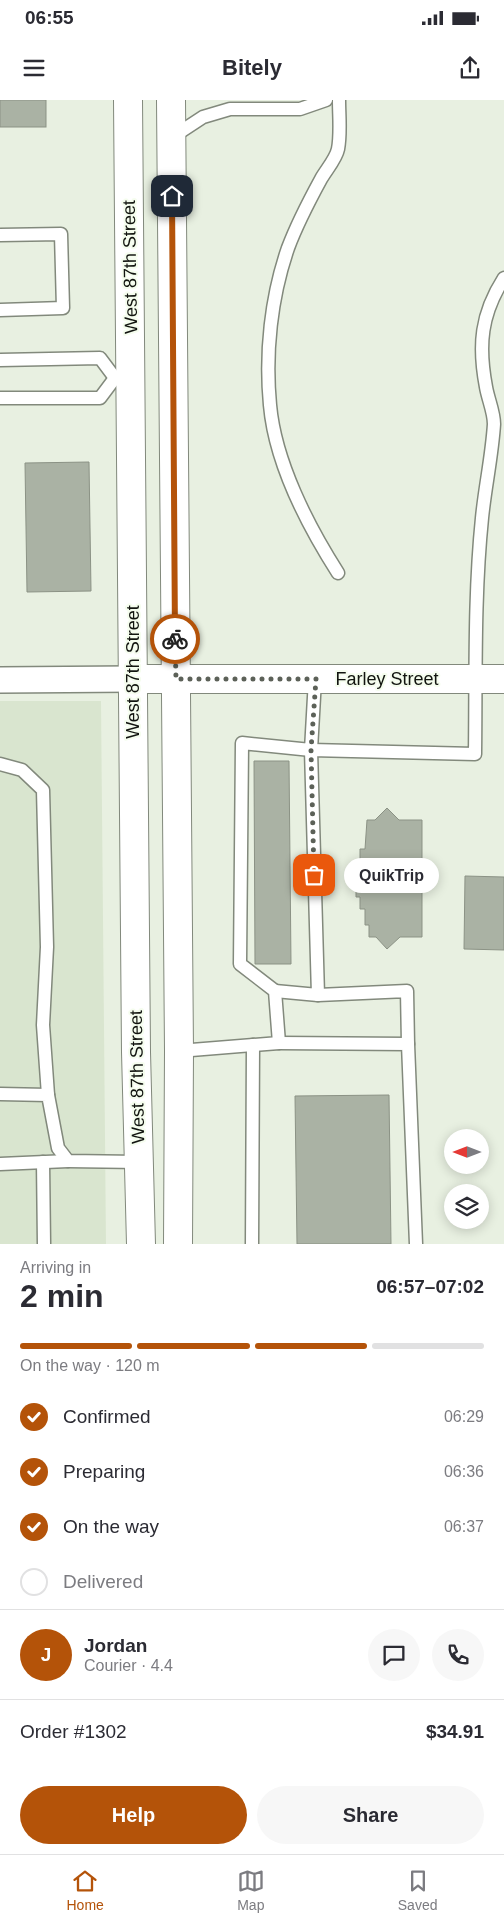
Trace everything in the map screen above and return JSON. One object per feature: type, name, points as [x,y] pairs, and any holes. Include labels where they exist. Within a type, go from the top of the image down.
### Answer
[{"type":"main road","name":"West 87th Street","points":[[128,100],[123,377],[134,679],[136,1033],[141,1244]]},
{"type":"main road","points":[[171,100],[179,1051],[178,1244]]},
{"type":"main road","name":"Farley Street","points":[[134,679],[504,679]]},
{"type":"street","name":"Farley Street","points":[[0,680],[134,679]]},
{"type":"lane","points":[[172,138],[203,117],[230,109],[300,109],[326,100]]},
{"type":"lane","points":[[338,573],[320,546],[288,476],[277,440],[270,406],[269,347],[274,301],[288,248],[321,180],[338,150],[339,100]]},
{"type":"lane","points":[[0,235],[61,234],[63,308],[0,310]]},
{"type":"lane","points":[[416,1244],[407,991],[318,995],[275,991],[240,964],[242,742],[311,750],[475,754],[477,591],[482,518],[494,420],[486,385],[482,350],[484,318],[493,296],[504,278]]},
{"type":"lane","points":[[0,360],[100,358],[123,377],[100,398],[0,398]]},
{"type":"lane","points":[[316,679],[311,750],[318,995]]},
{"type":"lane","points":[[0,764],[22,770],[43,790],[47,947],[43,1025],[48,1095],[58,1148],[68,1161]]},
{"type":"lane","points":[[275,991],[280,1043]]},
{"type":"lane","points":[[179,1051],[280,1043],[408,1044]]},
{"type":"lane","points":[[252,1244],[253,1045]]},
{"type":"lane","points":[[0,1094],[48,1095]]},
{"type":"lane","points":[[0,1164],[68,1161],[139,1162]]},
{"type":"lane","points":[[43,1162],[44,1244]]},
{"type":"shaded area","points":[[0,701],[101,701],[106,1244],[0,1244]]},
{"type":"building","points":[[0,100],[46,100],[46,127],[0,127]]},
{"type":"building","points":[[89,462],[91,591],[27,592],[25,463]]},
{"type":"building","points":[[254,761],[289,761],[291,964],[255,964]]},
{"type":"building","points":[[387,808],[399,820],[422,820],[422,937],[400,937],[387,949],[376,937],[369,937],[369,925],[365,925],[365,909],[360,909],[360,897],[356,897],[356,861],[360,861],[360,849],[365,849],[367,820],[375,820]]},
{"type":"building","points":[[465,876],[504,877],[504,950],[464,949]]},
{"type":"building","points":[[389,1095],[391,1244],[297,1244],[295,1096]]},
{"type":"way so far","points":[[175,639],[176,679],[316,679],[311,750],[314,875]]},
{"type":"place","name":"QuikTrip","points":[[314,875]]},
{"type":"route","points":[[172,196],[175,639]]}]
